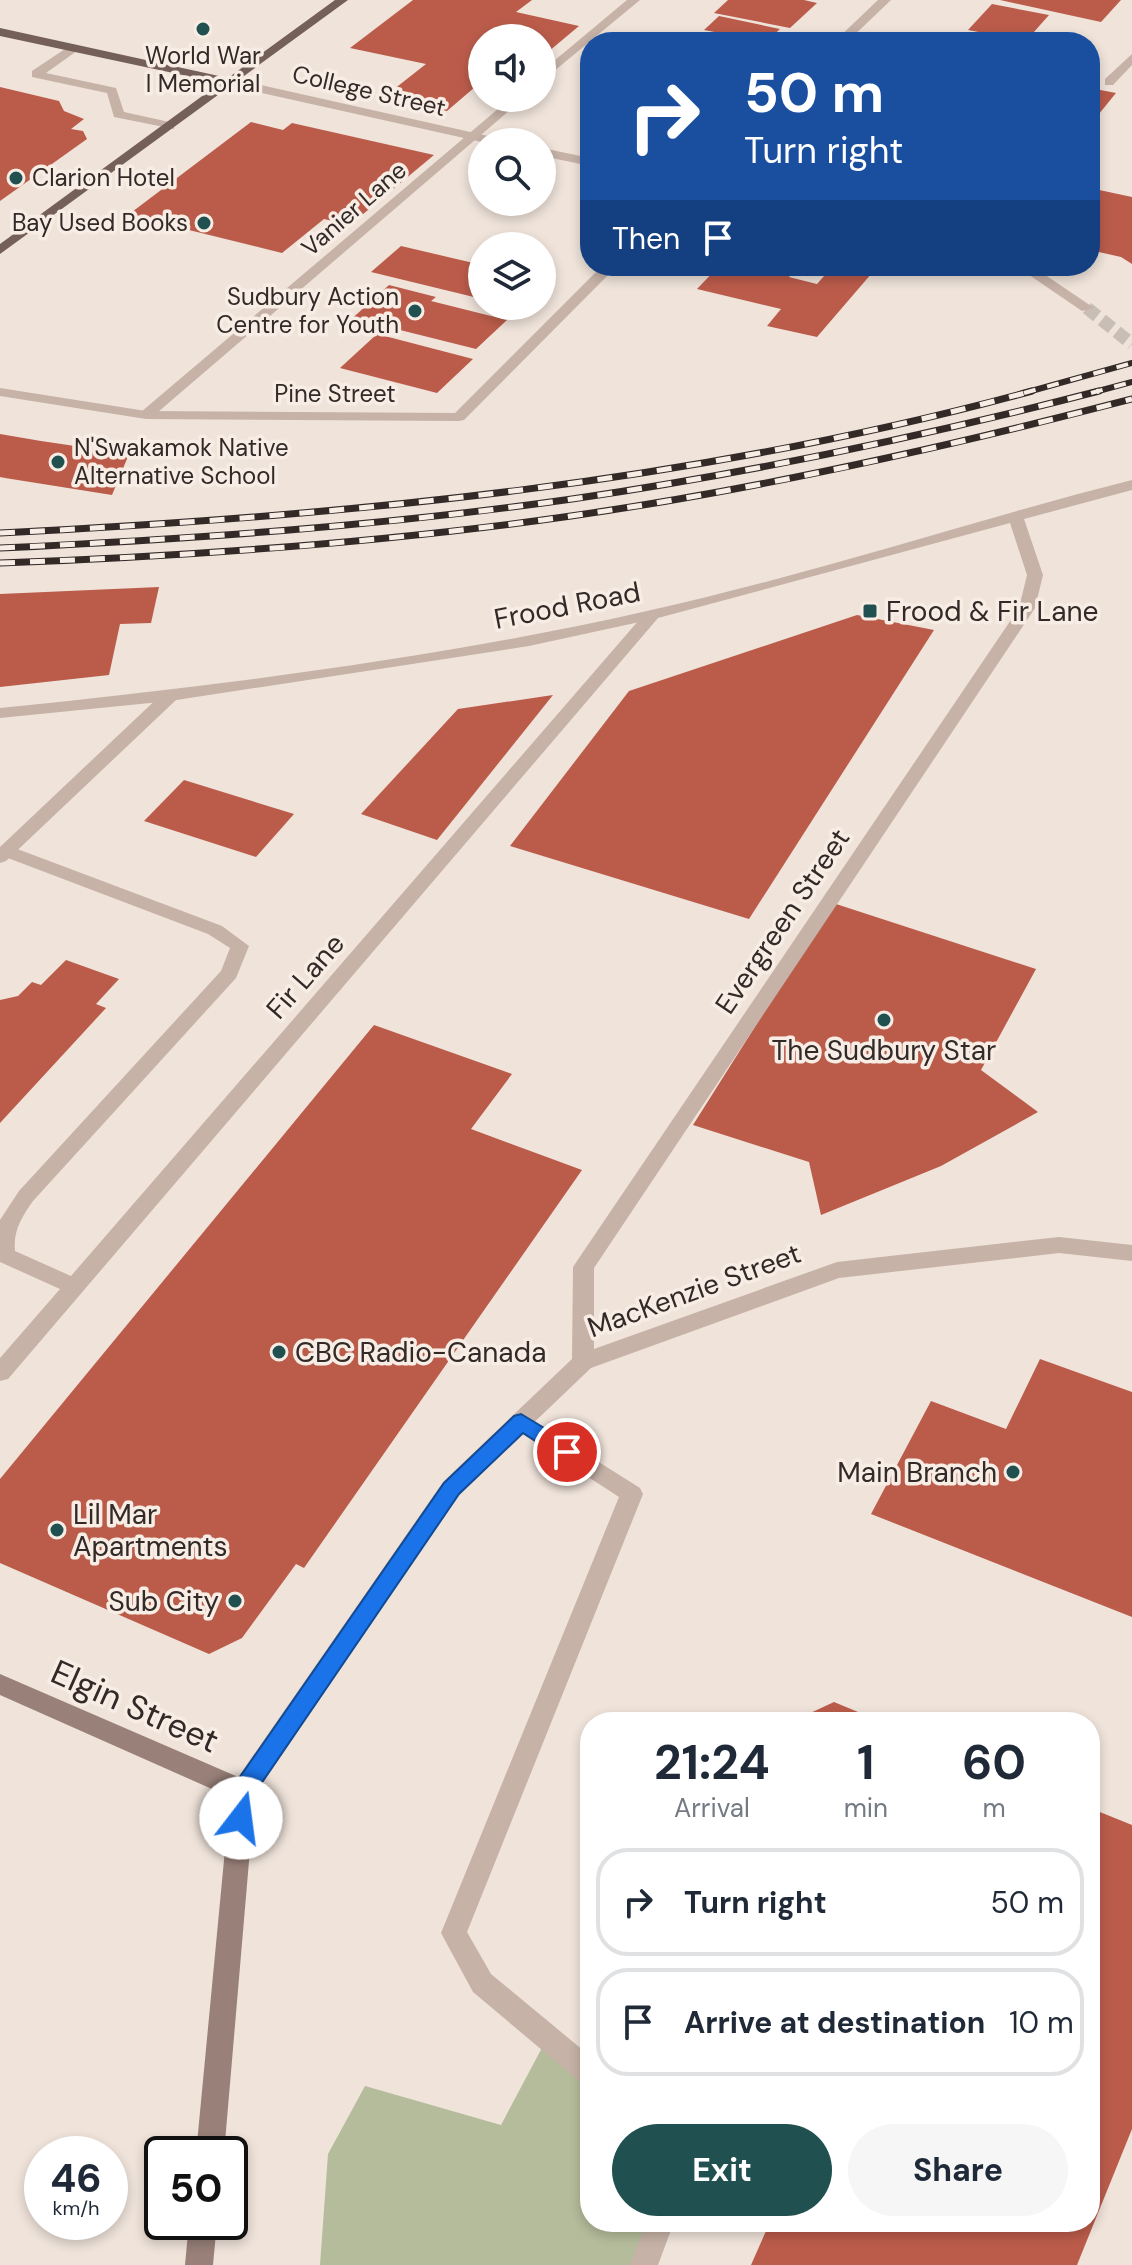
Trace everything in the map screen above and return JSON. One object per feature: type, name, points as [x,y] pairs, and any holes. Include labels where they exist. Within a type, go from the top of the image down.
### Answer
[{"type":"main road","points":[[0,250],[342,0]]},
{"type":"main road","points":[[3,35],[230,82]]},
{"type":"main road","name":"Elgin Street","points":[[0,1684],[243,1791]]},
{"type":"main road","points":[[212,2136],[243,1791]]},
{"type":"main road","points":[[199,2265],[201,2240]]},
{"type":"street","points":[[596,32],[634,0]]},
{"type":"street","points":[[851,32],[885,0]]},
{"type":"street","points":[[556,65],[580,45]]},
{"type":"street","points":[[75,48],[36,74],[112,91],[118,114],[170,126]]},
{"type":"street","points":[[1109,82],[1132,58]]},
{"type":"street","name":"College Street","points":[[230,82],[468,136]]},
{"type":"street","name":"Vanier Lane","points":[[483,128],[502,112]]},
{"type":"street","name":"Vanier Lane","points":[[146,415],[468,141]]},
{"type":"street","points":[[556,155],[580,160]]},
{"type":"street","name":"Pine Street","points":[[0,392],[146,415],[459,417],[600,276]]},
{"type":"street","points":[[1038,276],[1087,308]]},
{"type":"street","name":"Frood Road","points":[[0,713],[170,696],[529,641],[652,615],[1132,485]]},
{"type":"street","name":"Evergreen Street","points":[[583,1362],[584,1267],[1027,608],[1035,575],[1015,516]]},
{"type":"street","name":"Fir Lane","points":[[0,1373],[652,615]]},
{"type":"street","points":[[74,1286],[5,1255],[1,1241],[4,1226],[26,1196],[229,974],[240,946],[215,930],[3,854],[170,696]]},
{"type":"street","name":"MacKenzie Street","points":[[243,1791],[451,1488],[583,1362],[837,1270],[1059,1245],[1132,1253]]},
{"type":"street","points":[[521,1422],[632,1494],[454,1933],[482,1983],[580,2065]]},
{"type":"street","points":[[644,2265],[656,2232]]},
{"type":"green space","points":[[544,2044],[580,2071],[580,2232],[650,2232],[637,2265],[320,2265],[328,2154],[365,2086],[501,2125]]},
{"type":"building","points":[[413,0],[532,0],[516,12],[579,26],[556,45],[556,24],[468,24],[468,93],[447,111],[384,97],[426,64],[350,48]]},
{"type":"building","points":[[728,0],[804,0],[817,3],[790,28],[714,13]]},
{"type":"building","points":[[1000,0],[1121,0],[1101,22]]},
{"type":"building","points":[[992,4],[1049,15],[1034,32],[968,30]]},
{"type":"building","points":[[719,16],[780,29],[777,32],[704,30]]},
{"type":"building","points":[[0,87],[59,101],[64,111],[84,119],[71,129],[83,131],[87,139],[0,201]]},
{"type":"building","points":[[1100,90],[1116,93],[1100,113]]},
{"type":"building","points":[[251,122],[283,130],[292,123],[434,155],[350,225],[324,219],[282,253],[128,215]]},
{"type":"building","points":[[1100,190],[1132,197],[1132,264],[1121,257],[1100,252]]},
{"type":"building","points":[[401,246],[468,262],[468,296],[371,272]]},
{"type":"building","points":[[709,276],[790,276],[817,284],[824,276],[869,276],[817,337],[767,326],[781,309],[697,289]]},
{"type":"building","name":"Sudbury Action Centre for Youth","points":[[389,285],[436,297],[431,301],[468,310],[468,320],[507,320],[476,349],[392,328],[386,333],[347,323]]},
{"type":"building","points":[[377,334],[473,359],[437,393],[340,368]]},
{"type":"building","points":[[0,434],[129,454],[112,495],[0,477]]},
{"type":"building","points":[[159,587],[151,623],[120,624],[109,675],[0,687],[0,594]]},
{"type":"building","points":[[857,615],[934,630],[749,919],[510,846],[629,691]]},
{"type":"building","points":[[553,695],[437,840],[361,814],[458,709]]},
{"type":"building","points":[[184,780],[294,814],[256,857],[144,821]]},
{"type":"building","name":"The Sudbury Star","points":[[833,903],[1036,969],[981,1070],[1038,1112],[941,1166],[821,1215],[809,1162],[693,1125]]},
{"type":"building","points":[[66,960],[119,979],[96,1004],[106,1008],[0,1123],[0,1000],[18,996],[32,982],[41,985]]},
{"type":"building","name":"CBC Radio-Canada","points":[[374,1025],[512,1074],[471,1129],[582,1170],[304,1568],[296,1564],[242,1638],[209,1654],[0,1563],[0,1479]]},
{"type":"building","name":"Main Branch","points":[[1040,1359],[1132,1392],[1132,1617],[871,1514],[931,1401],[1006,1429]]},
{"type":"building","points":[[834,1702],[858,1712],[812,1712]]},
{"type":"building","points":[[1100,1812],[1132,1825],[1132,2129],[1100,2208]]},
{"type":"building","points":[[766,2232],[1090,2232],[1077,2265],[751,2265]]},
{"type":"tunnel","points":[[1087,308],[1132,344]]},
{"type":"railway","points":[[1024,393],[1132,363]]},
{"type":"railway","points":[[1093,392],[1132,382]]},
{"type":"railway","points":[[0,533],[260,517],[520,490],[777,450],[905,423],[1032,391]]},
{"type":"railway","points":[[1093,392],[1099,391]]},
{"type":"railway","points":[[0,548],[286,530],[429,517],[572,499],[837,452],[1093,392]]},
{"type":"railway","points":[[0,563],[286,547],[429,534],[571,516],[713,493],[853,465],[1132,399]]},
{"type":"place","name":"World War I Memorial","points":[[203,29]]},
{"type":"place","name":"Clarion Hotel","points":[[16,178]]},
{"type":"place","name":"Bay Used Books","points":[[204,223]]},
{"type":"place","name":"Sudbury Action Centre for Youth","points":[[415,311]]},
{"type":"place","name":"N'Swakamok Native Alternative School","points":[[58,462]]},
{"type":"place","name":"Frood & Fir Lane","points":[[870,611]]},
{"type":"place","name":"The Sudbury Star","points":[[884,1020]]},
{"type":"place","name":"CBC Radio-Canada","points":[[279,1352]]},
{"type":"place","name":"Main Branch","points":[[1013,1472]]},
{"type":"place","name":"Lil Mar Apartments","points":[[57,1530]]},
{"type":"place","name":"Sub City","points":[[235,1601]]},
{"type":"route","points":[[241,1818],[243,1791],[451,1488],[521,1422],[567,1452]]}]
